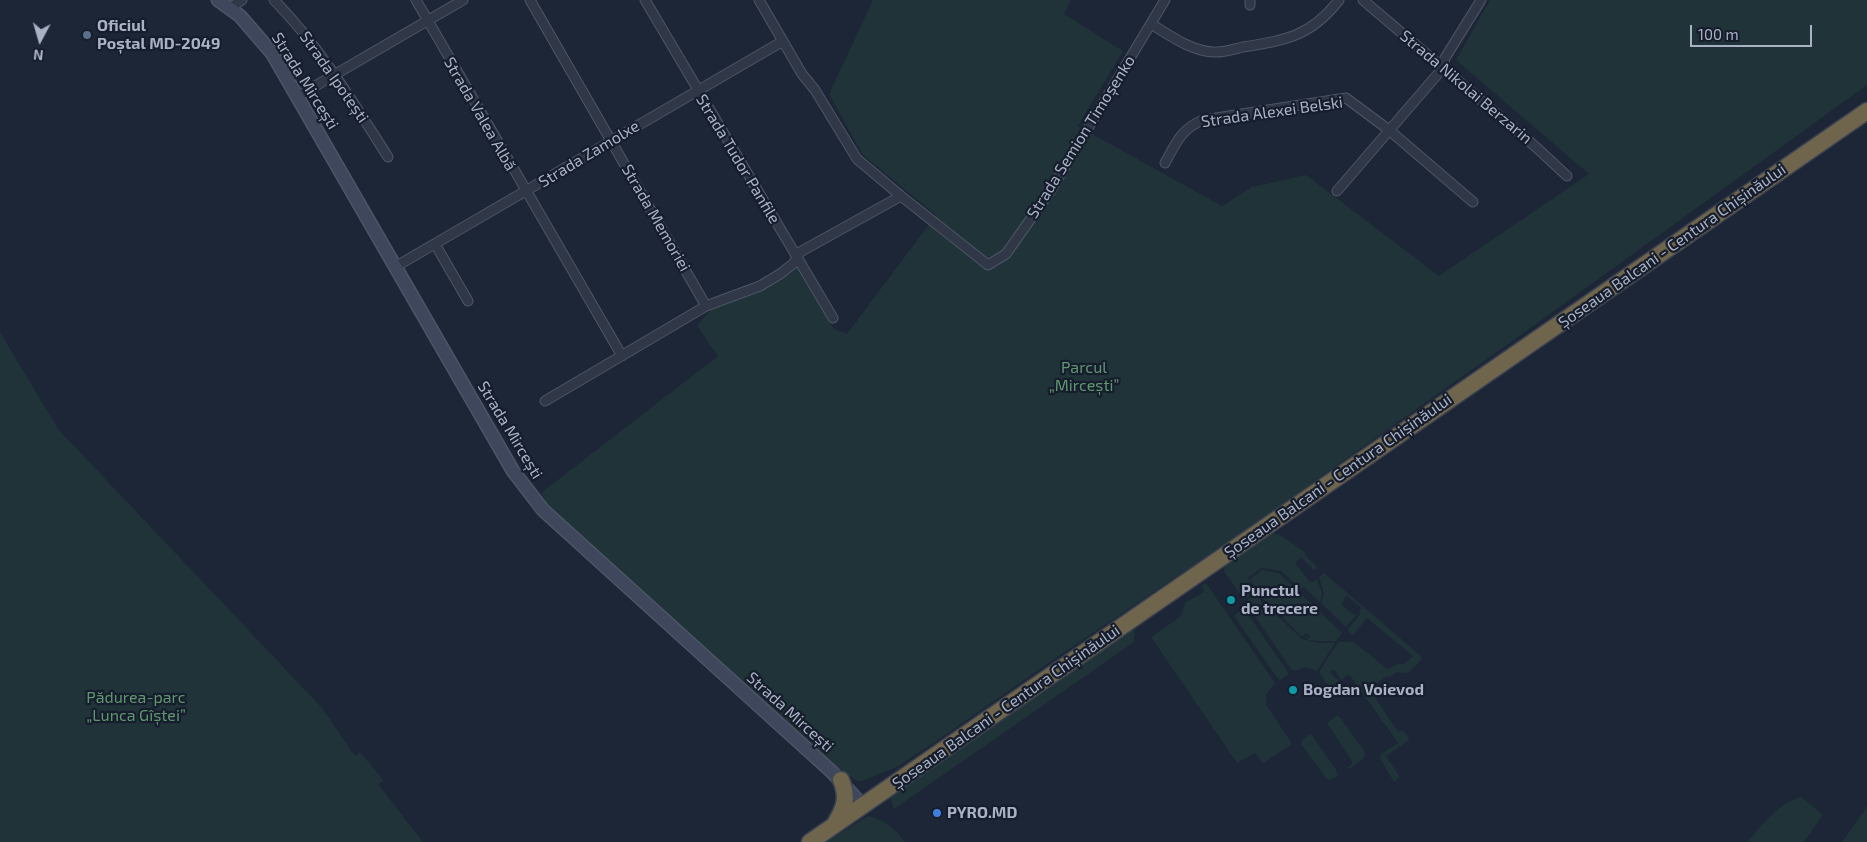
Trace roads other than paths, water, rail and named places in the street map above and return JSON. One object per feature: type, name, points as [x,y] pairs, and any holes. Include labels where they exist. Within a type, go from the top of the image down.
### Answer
[{"type":"highway","name":"Șoseaua Balcani - Centura Chișinăului","points":[[810,842],[1867,111]]},
{"type":"highway","points":[[834,826],[846,801],[841,780]]},
{"type":"main road","name":"Strada Mircești","points":[[218,0],[247,23],[272,53],[513,471],[543,510],[841,780],[863,806]]},
{"type":"street","points":[[230,8],[242,0]]},
{"type":"street","name":"Strada Ipotești","points":[[274,0],[294,20],[336,74],[388,158]]},
{"type":"street","name":"Strada Valea Albă","points":[[416,0],[426,21],[622,356]]},
{"type":"street","points":[[298,96],[463,0]]},
{"type":"street","name":"Strada Memoriei","points":[[530,0],[706,306]]},
{"type":"street","name":"Strada Tudor Panfile","points":[[645,0],[833,318]]},
{"type":"street","points":[[545,401],[706,306],[760,286],[780,274],[794,262],[800,252],[901,196],[857,159],[783,41],[760,0]]},
{"type":"street","name":"Strada Semion Timoșenko","points":[[901,196],[988,265],[1006,254],[1051,190],[1165,0]]},
{"type":"street","points":[[1151,24],[1185,44],[1213,52],[1294,37],[1323,19],[1339,0]]},
{"type":"street","name":"Strada Nikolai Berzarin","points":[[1363,0],[1538,148],[1567,176]]},
{"type":"street","points":[[1337,191],[1443,68],[1445,58],[1481,0]]},
{"type":"street","name":"Strada Zamolxe","points":[[395,267],[783,41]]},
{"type":"street","name":"Strada Alexei Belski","points":[[1165,163],[1184,131],[1191,125],[1203,120],[1346,98],[1389,130],[1473,202]]},
{"type":"street","points":[[435,244],[468,301]]},
{"type":"place","name":"Oficiul Poștal MD-2049","points":[[87,35]]},
{"type":"place","name":"Punctul de trecere","points":[[1231,600]]},
{"type":"place","name":"Bogdan Voievod","points":[[1293,690]]},
{"type":"place","name":"PYRO.MD","points":[[937,813]]},
{"type":"park label","name":"Parcul „Mircești”","points":[[1084,377]]},
{"type":"park label","name":"Pădurea-parc „Lunca Gîștei”","points":[[136,707]]}]
